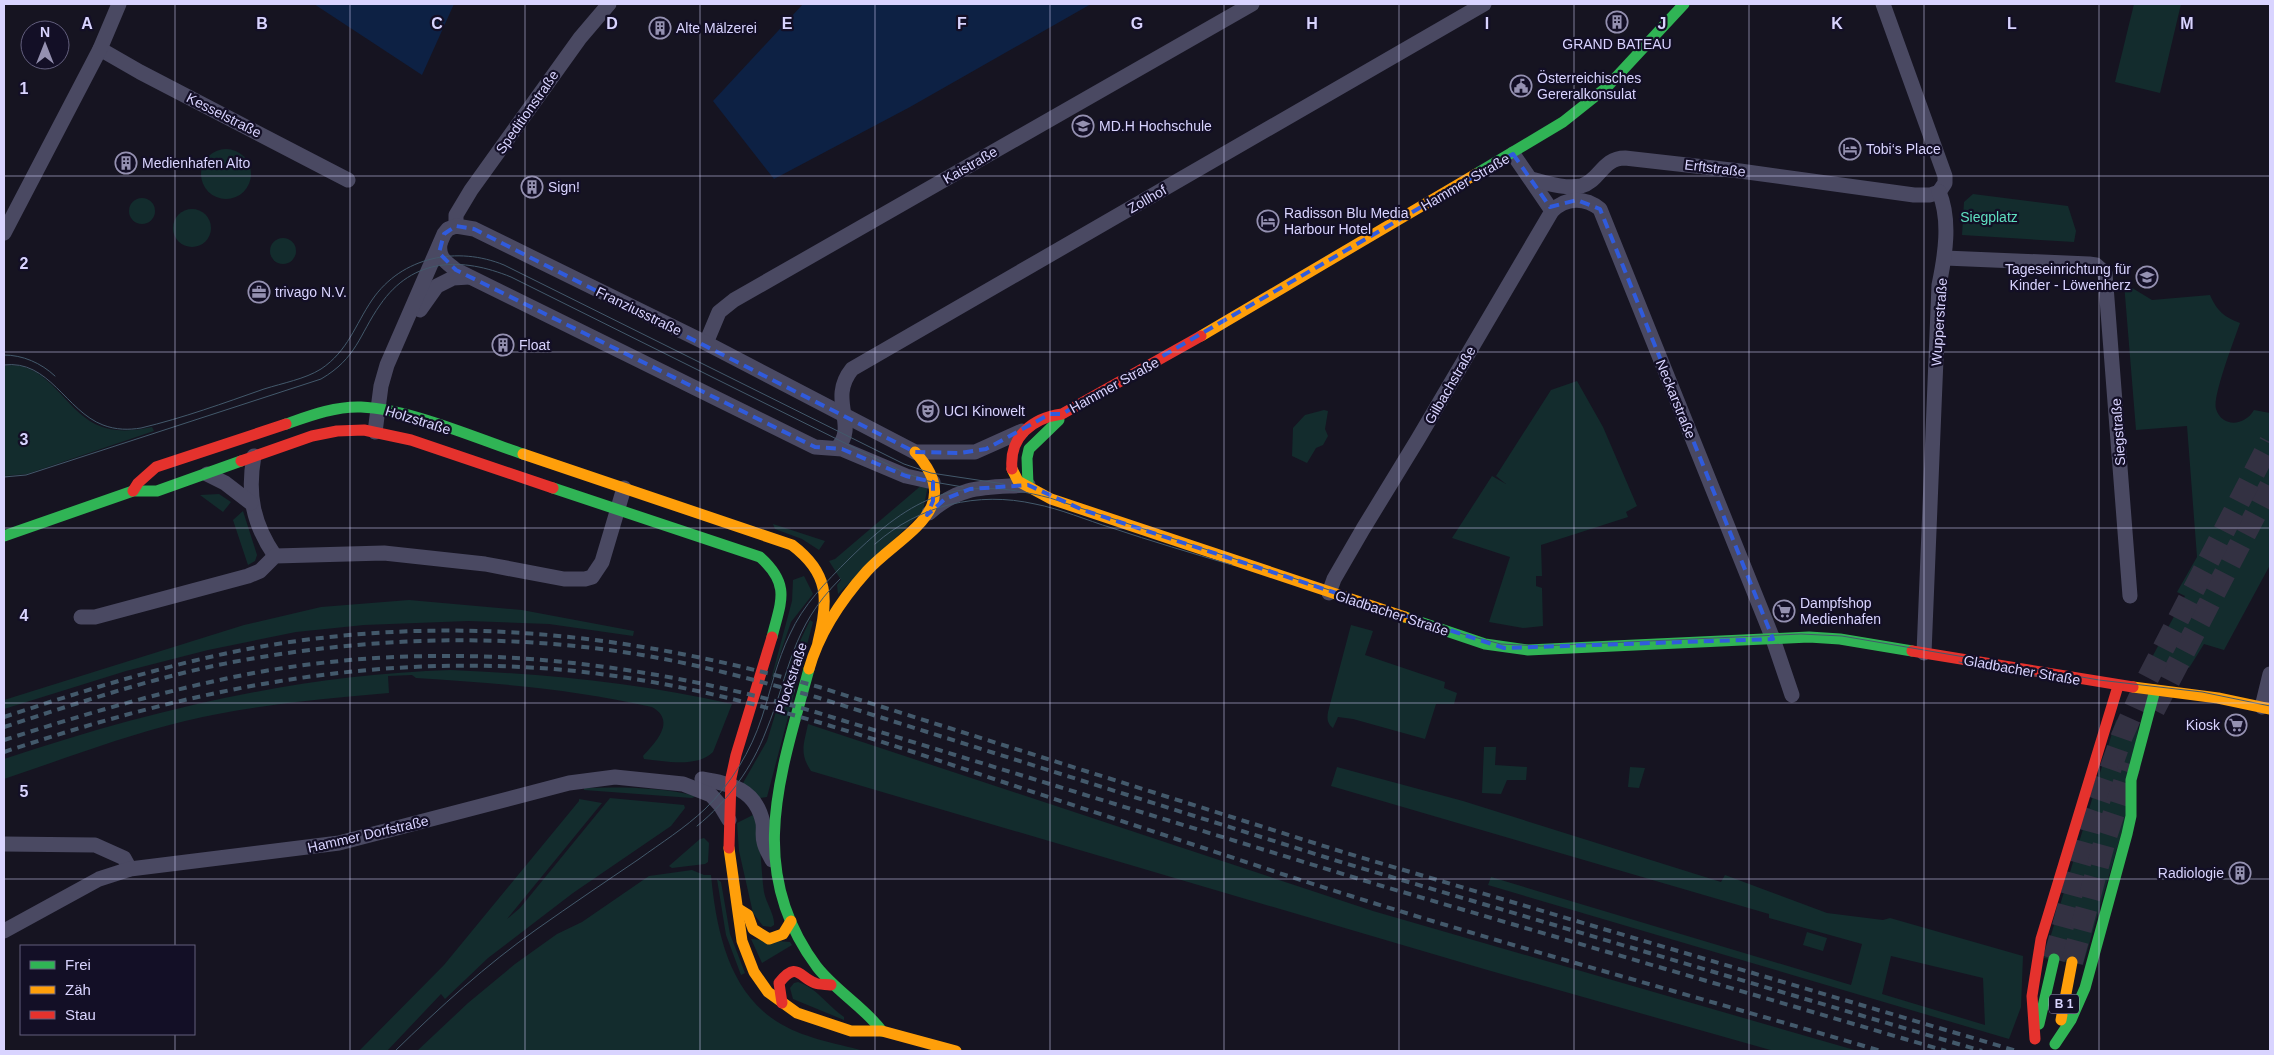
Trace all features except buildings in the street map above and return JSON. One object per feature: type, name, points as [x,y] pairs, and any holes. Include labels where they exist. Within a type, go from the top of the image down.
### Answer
[{"type":"main road","name":"Hammer Straße","points":[[1022,431],[1050,414],[1062,414],[1255,306],[1513,154],[1563,122],[1596,98],[1684,4]]},
{"type":"main road","name":"Holzstraße","points":[[133,491],[138,483],[156,466],[319,413],[341,409],[378,408],[396,411],[778,540],[800,550],[814,564],[824,584],[826,606],[818,642]]},
{"type":"main road","name":"Hammer Straße","points":[[1028,485],[1030,478],[1027,458],[1030,448],[1038,437],[1057,424],[1062,414]]},
{"type":"main road","name":"Holzstraße","points":[[4,536],[133,491],[156,491],[325,433],[348,430],[375,432],[431,446],[760,557],[771,567],[779,579],[782,589],[781,603],[736,756]]},
{"type":"main road","points":[[1022,431],[1015,444],[1012,468],[1018,480],[1028,485]]},
{"type":"main road","name":"Franziusstraße","points":[[915,452],[928,466],[933,482]]},
{"type":"main road","name":"Plockstraße","points":[[882,1031],[872,1016],[833,986],[824,976],[803,945],[784,906],[775,866],[774,835],[779,778],[793,721],[818,642],[860,578],[927,515],[933,501],[933,482]]},
{"type":"main road","name":"Gladbacher Straße","points":[[1028,485],[1051,499],[1329,593],[1485,644],[1504,648],[1528,650],[1773,639],[1840,639],[2118,686],[2218,698],[2266,708]]},
{"type":"main road","points":[[2035,1039],[2032,1019],[2032,979],[2041,936],[2118,686]]},
{"type":"main road","points":[[2055,1048],[2071,1020],[2085,988],[2127,834],[2131,816],[2131,780],[2155,690]]},
{"type":"main road","points":[[736,756],[728,820],[729,855],[736,908],[742,941],[754,972],[768,992],[797,1012],[851,1031],[882,1031],[956,1051]]},
{"type":"main road","points":[[736,908],[748,915],[753,929],[769,939],[784,934],[789,928],[791,921]]},
{"type":"main road","name":"B 1","points":[[2032,1051],[2048,992],[2054,959]]},
{"type":"main road","name":"B 1","points":[[2055,1048],[2072,962]]},
{"type":"main road","name":"Plockstraße","points":[[782,1003],[780,983],[784,976],[792,972],[802,973],[814,983],[833,986]]},
{"type":"street","points":[[4,233],[100,49],[119,4]]},
{"type":"street","name":"Speditionstraße","points":[[456,226],[456,215],[471,190],[580,38],[609,4]]},
{"type":"street","name":"Kaistraße","points":[[706,344],[719,312],[734,300],[1252,4]]},
{"type":"street","name":"Zollhof","points":[[843,415],[842,386],[846,376],[859,364],[1484,4]]},
{"type":"street","name":"Wupperstraße","points":[[1883,4],[1943,171],[1945,183],[1940,192],[1945,205],[1945,258],[1939,285],[1924,653]]},
{"type":"street","name":"Kesselstraße","points":[[100,49],[140,72],[348,180]]},
{"type":"street","points":[[1513,154],[1552,211]]},
{"type":"street","name":"Erftstraße","points":[[1531,179],[1555,185],[1580,186],[1590,181],[1611,160],[1625,158],[1740,171],[1914,195],[1930,195],[1940,192]]},
{"type":"street","name":"Neckarstraße","points":[[1552,211],[1559,204],[1577,200],[1594,204],[1600,209],[1773,639]]},
{"type":"street","name":"Gilbachstraße","points":[[1329,593],[1334,579],[1363,529],[1552,211]]},
{"type":"street","points":[[375,432],[381,386],[387,365],[440,244],[448,229],[456,226]]},
{"type":"street","name":"Franziusstraße","points":[[456,226],[474,230],[706,344],[915,452],[975,452],[1022,431]]},
{"type":"street","points":[[440,244],[439,252],[442,260],[456,270],[480,280],[815,448],[837,448],[852,452],[906,476],[933,482]]},
{"type":"street","name":"Siegstraße","points":[[1945,258],[2089,264],[2102,269],[2106,278],[2130,596]]},
{"type":"street","points":[[411,312],[422,309],[430,294],[444,281],[462,276],[480,280]]},
{"type":"street","points":[[837,448],[846,435],[843,415]]},
{"type":"street","points":[[254,456],[250,488],[252,503],[266,542],[275,556]]},
{"type":"street","points":[[207,474],[226,483],[252,503]]},
{"type":"street","points":[[927,515],[945,499],[970,489],[1028,485]]},
{"type":"street","points":[[81,617],[95,617],[237,580],[260,571],[275,556],[384,554],[485,564],[579,580],[592,576],[598,570],[624,488]]},
{"type":"street","points":[[1773,639],[1792,695]]},
{"type":"street","points":[[2266,708],[2270,674]]},
{"type":"street","name":"Hammer Dorfstraße","points":[[683,784],[691,780],[720,774],[736,756]]},
{"type":"street","name":"Hammer Dorfstraße","points":[[4,931],[99,879],[130,869],[339,843],[569,783],[600,778],[683,784],[711,795],[720,804],[728,820]]},
{"type":"street","name":"Hammer Dorfstraße","points":[[702,779],[731,784],[747,794],[756,806],[763,823],[764,843],[775,866]]},
{"type":"street","points":[[4,844],[95,845],[124,858],[130,869]]},
{"type":"highlighted area","points":[[1513,154],[1550,207],[1577,200],[1600,209],[1773,639],[1504,648],[1083,510],[1028,485],[970,489],[945,499],[927,515],[933,501],[933,482],[906,476],[842,449],[815,447],[456,270],[439,253],[444,234],[456,226],[474,229],[915,452],[960,453],[986,449],[1050,414],[1062,414]]},
{"type":"green space","points":[[2134,4],[2181,4],[2160,93],[2115,82]]},
{"type":"green space","points":[[231,149],[244,156],[250,164],[250,184],[244,192],[236,198],[221,199],[208,192],[202,184],[201,169],[208,156],[216,150]]},
{"type":"green space","name":"Siegplatz","points":[[1973,194],[2068,206],[2076,231],[2074,242],[1962,235],[1964,202]]},
{"type":"green space","points":[[142,198],[151,202],[155,211],[151,220],[142,224],[133,220],[129,211],[133,202]]},
{"type":"green space","points":[[192,209],[206,214],[211,228],[206,242],[192,247],[178,242],[173,228],[178,214]]},
{"type":"green space","points":[[283,238],[292,242],[296,251],[292,260],[283,264],[274,260],[270,251],[274,242]]},
{"type":"green space","points":[[2124,283],[2152,300],[2210,295],[2222,313],[2240,323],[2217,393],[2216,409],[2219,415],[2228,422],[2234,423],[2245,419],[2254,410],[2270,413],[2270,565],[2224,650],[2204,644],[2189,668],[2150,661],[2185,596],[2177,592],[2197,557],[2187,426],[2136,430]]},
{"type":"green space","points":[[4,366],[19,366],[43,377],[84,417],[95,424],[109,429],[124,430],[152,427],[154,431],[27,474],[4,476]]},
{"type":"green space","points":[[1577,381],[1603,427],[1637,506],[1626,512],[1628,517],[1541,545],[1542,576],[1536,576],[1536,586],[1542,588],[1543,626],[1523,628],[1489,622],[1510,557],[1452,538],[1492,476],[1506,484],[1496,476],[1551,390]]},
{"type":"green space","points":[[1324,410],[1328,411],[1325,429],[1328,436],[1323,445],[1316,448],[1307,463],[1292,456],[1293,428],[1305,415]]},
{"type":"green space","points":[[923,484],[928,485],[923,511],[838,594],[837,585],[841,580],[829,561],[835,559]]},
{"type":"green space","points":[[219,494],[231,502],[223,512],[200,495]]},
{"type":"green space","points":[[243,511],[257,555],[255,561],[248,565],[233,520]]},
{"type":"green space","points":[[773,524],[825,541],[819,550],[802,539],[775,529]]},
{"type":"green space","points":[[804,576],[813,594],[791,622],[769,687],[792,601],[793,580]]},
{"type":"green space","points":[[409,600],[522,610],[634,631],[633,636],[549,624],[468,621],[364,625],[296,632],[208,650],[126,671],[4,709],[4,700],[244,625],[321,607]]},
{"type":"green space","points":[[810,620],[813,622],[767,797],[759,798],[743,783],[767,741],[793,656]]},
{"type":"green space","points":[[1351,625],[1373,631],[1365,655],[1445,682],[1444,688],[1457,693],[1454,704],[1436,704],[1425,739],[1353,719],[1338,717],[1333,728],[1330,724],[1328,712]]},
{"type":"green space","points":[[451,670],[522,674],[627,685],[732,704],[713,752],[706,757],[690,762],[671,762],[644,759],[643,756],[658,738],[663,725],[663,719],[652,707],[535,688],[416,678],[412,675],[388,676],[389,693],[312,700],[210,715],[116,741],[4,779],[4,759],[114,725],[169,711],[280,687],[393,673]]},
{"type":"green space","points":[[2116,720],[2139,722],[2125,821],[2083,965],[2044,958]]},
{"type":"green space","points":[[808,724],[1373,911],[1858,1051],[1774,1051],[1484,969],[811,771],[807,765],[804,753]]},
{"type":"green space","points":[[1484,747],[1496,747],[1495,765],[1527,767],[1526,780],[1507,780],[1501,794],[1482,793]]},
{"type":"green space","points":[[1337,767],[1463,801],[1721,882],[1725,875],[1827,913],[1883,920],[1890,918],[2023,956],[2021,1007],[2009,1039],[1488,885],[1491,877],[1851,985],[1862,944],[1769,918],[1769,914],[1331,786]],"holes":[[[1891,956],[1983,978],[1985,1025],[1882,994]]]},
{"type":"green space","points":[[1630,767],[1645,768],[1639,788],[1628,787]]},
{"type":"green space","points":[[584,788],[655,789],[696,796],[692,798],[584,790]]},
{"type":"green space","points":[[610,798],[684,805],[685,808],[671,826],[573,893],[488,958],[445,999],[441,994],[387,1051],[359,1051],[444,965],[579,799],[602,803],[507,919],[520,908]]},
{"type":"green space","points":[[753,815],[759,841],[764,892],[774,921],[774,925],[771,927],[763,926],[753,913],[739,851],[737,823]]},
{"type":"green space","points":[[704,838],[709,843],[708,862],[672,868],[669,866],[700,839]]},
{"type":"green space","points":[[692,870],[704,875],[711,875],[717,916],[727,956],[746,993],[760,1008],[776,1021],[797,1032],[864,1051],[417,1051],[468,1003],[515,964],[557,934],[582,922],[649,876]]},
{"type":"green space","points":[[717,879],[721,882],[730,934],[745,973],[741,975],[726,935]]},
{"type":"green space","points":[[1807,932],[1827,938],[1823,951],[1803,945]]},
{"type":"green space","points":[[751,939],[790,942],[792,945],[762,963]]},
{"type":"green space","points":[[798,982],[811,988],[844,1017],[844,1020],[793,999],[790,988],[794,983]]},
{"type":"water","points":[[314,4],[454,4],[422,75]]},
{"type":"water","points":[[803,4],[1091,4],[910,107],[774,179],[713,101]]},
{"type":"tunnel","points":[[2054,959],[2090,827],[2122,736],[2148,678],[2270,442]]},
{"type":"tunnel","points":[[2154,710],[2270,486]]},
{"type":"tunnel","points":[[2072,962],[2105,840],[2130,764]]},
{"type":"tram line","points":[[4,365],[20,365],[33,370],[45,378],[78,409],[103,425],[122,429],[141,428],[188,415],[301,378],[321,369],[345,346],[372,300],[384,285],[399,273],[432,259],[468,256],[504,265],[904,464],[931,473],[1004,484]]},
{"type":"tram line","points":[[4,477],[26,475],[321,379],[333,371],[350,354],[380,305],[393,289],[423,270],[457,264],[493,270],[511,277],[905,473],[928,481],[963,487]]},
{"type":"tram line","points":[[4,355],[18,356],[31,361],[44,367],[55,376]]},
{"type":"tram line","points":[[395,1051],[446,1003],[500,957],[537,929],[673,835],[705,809],[732,778],[746,754],[762,717],[785,644],[801,613],[816,594],[849,559],[895,519],[917,505],[939,496],[963,490],[989,488],[1018,491],[1050,498],[1466,635],[1501,644],[1541,646],[1801,634],[1842,636],[2099,680],[2202,692],[2270,706]]},
{"type":"tram line","points":[[875,544],[911,519],[950,504],[992,499],[1014,500],[1054,509],[1141,538],[1232,565]]},
{"type":"tram line","points":[[697,826],[729,795],[754,758],[766,731],[801,633],[823,597],[840,579]]},
{"type":"tram line","points":[[1959,662],[2042,677]]},
{"type":"railway","points":[[4,717],[96,688],[221,654],[326,637],[397,632],[468,631],[538,634],[678,653],[748,668],[819,687],[1346,853],[2017,1051]]},
{"type":"railway","points":[[4,727],[171,676],[279,654],[331,648],[383,643],[487,641],[539,643],[642,655],[708,668],[816,697],[1344,863],[1982,1051]]},
{"type":"railway","points":[[4,740],[163,693],[259,672],[329,662],[399,657],[469,656],[607,667],[675,678],[744,693],[812,711],[1382,886],[1946,1051]]},
{"type":"railway","points":[[4,752],[131,713],[258,685],[323,675],[387,668],[454,666],[521,667],[638,679],[752,704],[865,736],[1349,895],[1500,941],[1881,1051]]},
{"type":"traffic: fast","points":[[1476,174],[1563,122],[1607,87],[1684,4]]},
{"type":"traffic: fast","points":[[286,424],[322,412],[342,408],[380,409],[421,419],[523,454]]},
{"type":"traffic: fast","points":[[1028,485],[1027,458],[1029,449],[1059,420]]},
{"type":"traffic: fast","points":[[4,536],[133,491],[157,491],[241,461]]},
{"type":"traffic: fast","points":[[553,488],[760,557],[770,567],[780,585],[780,603],[772,637]]},
{"type":"traffic: fast","points":[[1405,617],[1485,644],[1528,650],[1809,637],[1840,639],[1912,651]]},
{"type":"traffic: fast","points":[[809,669],[788,746],[780,783],[775,821],[775,858],[781,894],[795,931],[817,967],[867,1014],[882,1031]]},
{"type":"traffic: fast","points":[[2055,1044],[2071,1020],[2085,988],[2127,834],[2131,816],[2131,780],[2155,690]]},
{"type":"traffic: fast","points":[[2039,1024],[2054,959]]},
{"type":"traffic: slow","points":[[1201,336],[1476,174]]},
{"type":"traffic: slow","points":[[809,669],[825,630],[849,593],[867,571],[924,519],[932,505],[935,489],[930,472],[915,452]]},
{"type":"traffic: slow","points":[[523,454],[792,545],[813,566],[823,588],[824,613],[818,642]]},
{"type":"traffic: slow","points":[[1012,469],[1018,481],[1051,499],[1405,617]]},
{"type":"traffic: slow","points":[[2133,687],[2218,698],[2270,709]]},
{"type":"traffic: slow","points":[[729,848],[742,941],[754,972],[768,992],[797,1013],[851,1031],[882,1031],[956,1051]]},
{"type":"traffic: slow","points":[[740,910],[748,915],[753,929],[769,939],[783,934],[791,921]]},
{"type":"traffic: slow","points":[[2061,1020],[2072,962]]},
{"type":"traffic: jam","points":[[1012,469],[1014,447],[1025,431],[1032,425],[1051,416],[1062,414],[1201,336]]},
{"type":"traffic: jam","points":[[133,491],[138,483],[156,467],[286,424]]},
{"type":"traffic: jam","points":[[241,461],[312,436],[337,431],[364,430],[411,440],[553,488]]},
{"type":"traffic: jam","points":[[729,848],[731,778],[736,755],[772,637]]},
{"type":"traffic: jam","points":[[1912,651],[2133,687]]},
{"type":"traffic: jam","points":[[2035,1039],[2032,996],[2041,939],[2118,686]]},
{"type":"traffic: jam","points":[[782,1003],[779,983],[790,973],[798,972],[817,984],[831,985]]},
{"type":"place","name":"GRAND BATEAU","points":[[1617,22]]},
{"type":"place","name":"Alte Mälzerei","points":[[660,28]]},
{"type":"place","name":"Österreichisches Gereralkonsulat","points":[[1521,86]]},
{"type":"place","name":"MD.H Hochschule","points":[[1083,126]]},
{"type":"place","name":"Tobi‘s Place","points":[[1850,149]]},
{"type":"place","name":"Medienhafen Alto","points":[[126,163]]},
{"type":"place","name":"Sign!","points":[[532,187]]},
{"type":"place","name":"Radisson Blu Media Harbour Hotel","points":[[1268,221]]},
{"type":"place","name":"Tageseinrichtung für Kinder - Löwenherz","points":[[2147,277]]},
{"type":"place","name":"trivago N.V.","points":[[259,292]]},
{"type":"place","name":"Float","points":[[503,345]]},
{"type":"place","name":"UCI Kinowelt","points":[[928,411]]},
{"type":"place","name":"Dampfshop Medienhafen","points":[[1784,611]]},
{"type":"place","name":"Kiosk","points":[[2236,725]]},
{"type":"place","name":"Radiologie","points":[[2240,873]]}]
